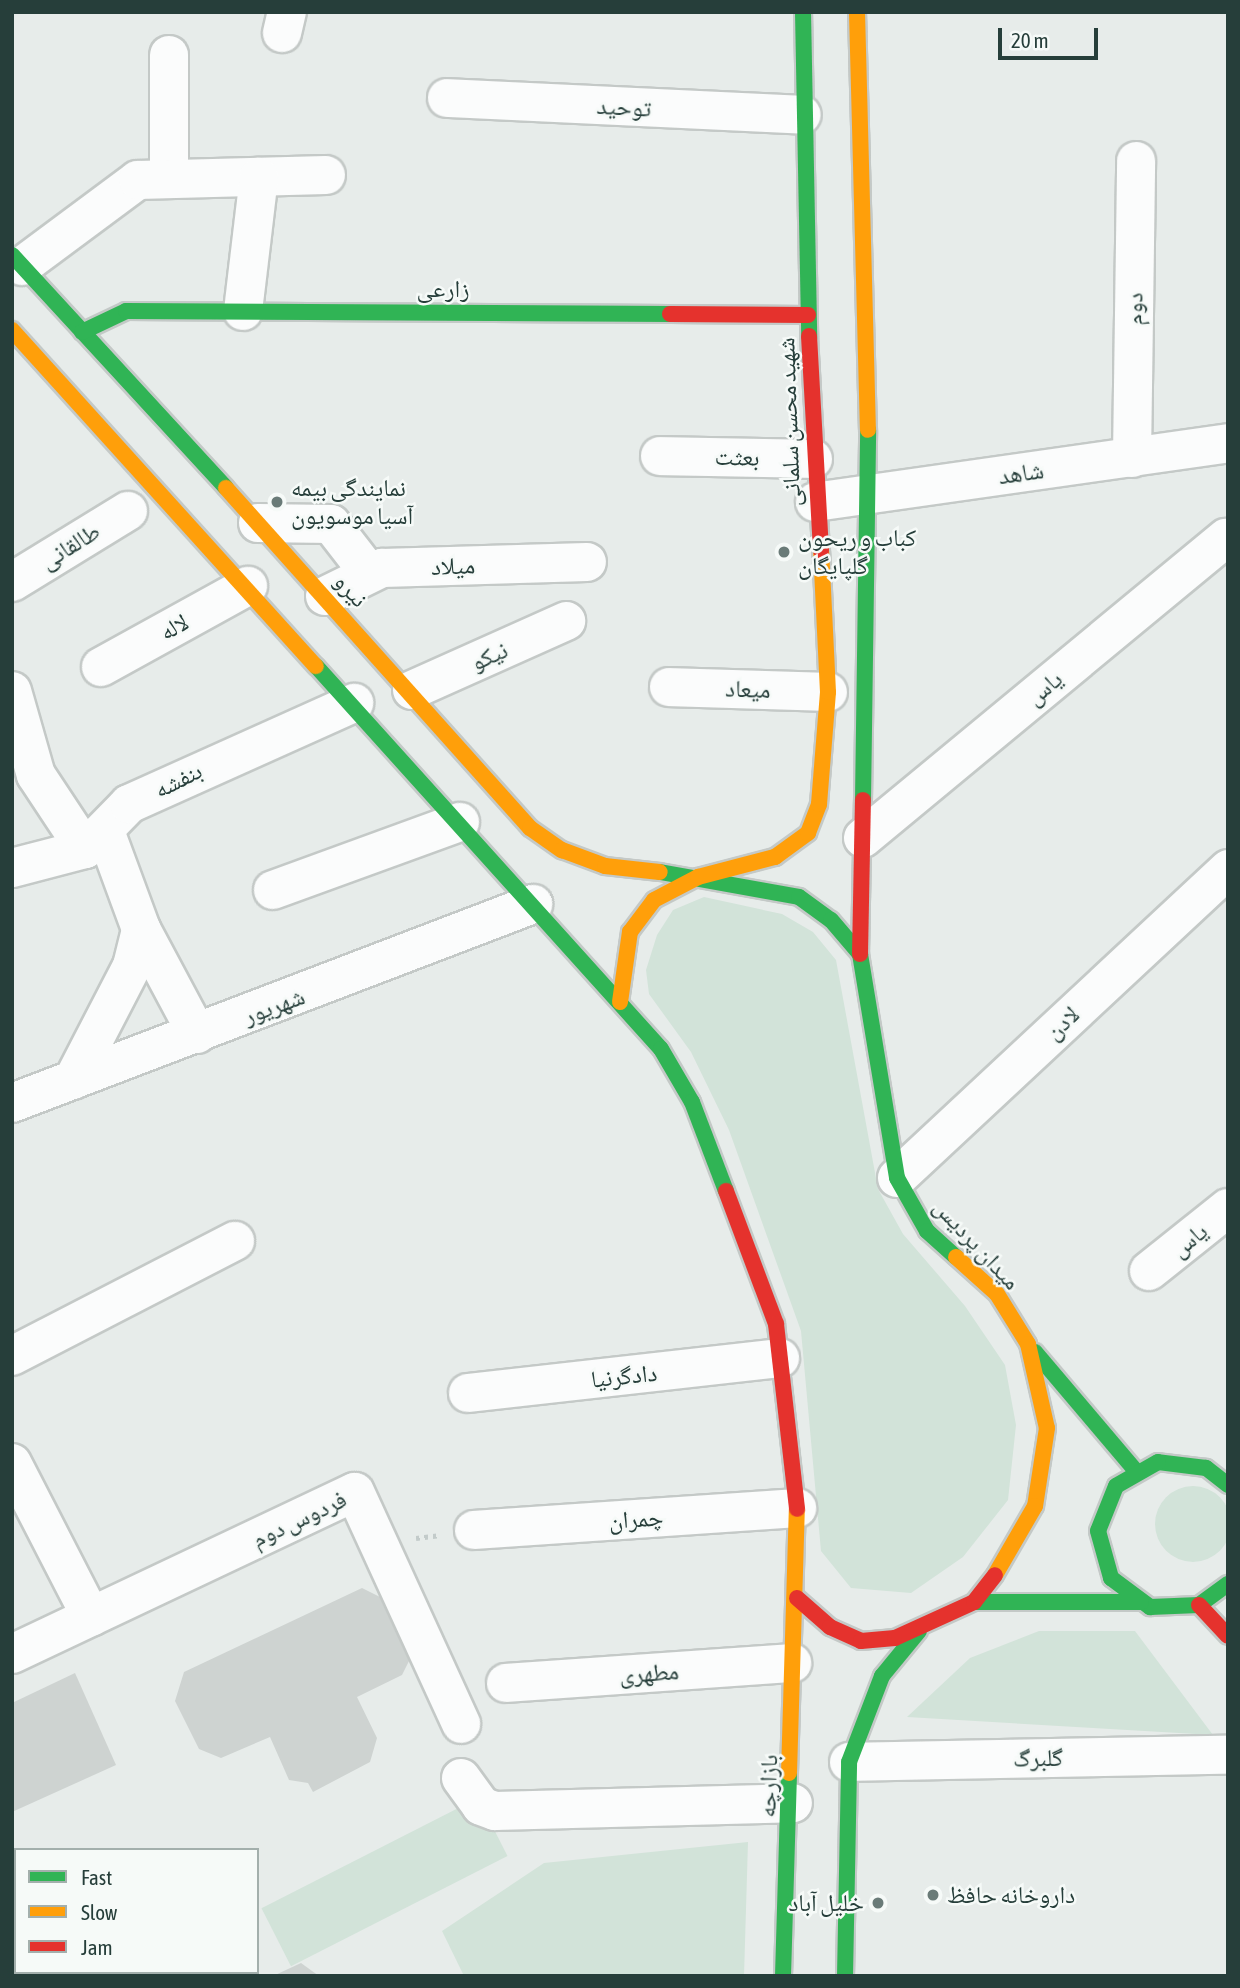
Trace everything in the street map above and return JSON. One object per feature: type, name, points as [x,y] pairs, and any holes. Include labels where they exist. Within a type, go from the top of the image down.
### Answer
[{"type":"main road","name":"شهید محسن سلمانی","points":[[698,877],[775,858],[808,833],[819,804],[828,692],[813,459],[802,115],[803,12]]},
{"type":"main road","points":[[858,12],[869,494],[860,954]]},
{"type":"main road","name":"نیرو","points":[[17,261],[412,690],[500,797],[562,850],[605,866],[698,877]]},
{"type":"main road","name":"زارعی","points":[[82,332],[126,311],[808,314]]},
{"type":"main road","points":[[12,330],[209,526],[248,586],[661,1049],[692,1102],[738,1210],[776,1324],[797,1508],[797,1598]]},
{"type":"main road","points":[[209,526],[248,512]]},
{"type":"main road","points":[[620,1002],[620,968],[630,932],[654,900],[698,877],[799,897],[831,920],[860,954]]},
{"type":"main road","name":"میدان پردیس","points":[[797,1598],[830,1627],[861,1641],[919,1631],[974,1602],[1005,1562],[1035,1506],[1043,1471],[1047,1428],[1028,1344],[998,1294],[927,1231],[897,1178],[860,954]]},
{"type":"main road","points":[[1028,1344],[1135,1470]]},
{"type":"main road","points":[[1206,1468],[1221,1455]]},
{"type":"main road","points":[[1141,1602],[1111,1578],[1098,1531],[1116,1486],[1135,1470],[1183,1461],[1206,1468],[1228,1485]]},
{"type":"main road","points":[[974,1602],[1141,1602],[1174,1610],[1199,1605],[1228,1584]]},
{"type":"main road","name":"بازارچه","points":[[783,1976],[793,1803],[792,1663],[797,1598]]},
{"type":"main road","points":[[1199,1605],[1228,1636]]},
{"type":"main road","points":[[845,1976],[849,1762],[860,1721],[882,1676],[919,1631]]},
{"type":"street","points":[[169,55],[169,175]]},
{"type":"street","name":"توحید","points":[[447,98],[802,115]]},
{"type":"street","name":"دوم","points":[[1132,458],[1136,161]]},
{"type":"street","points":[[17,261],[138,180],[169,175],[326,175]]},
{"type":"street","points":[[243,311],[259,177]]},
{"type":"street","name":"شاهد","points":[[815,502],[1228,443]]},
{"type":"street","name":"بعثت","points":[[660,456],[813,459]]},
{"type":"street","name":"طالقانی","points":[[12,582],[128,510]]},
{"type":"street","points":[[248,512],[331,524],[369,573]]},
{"type":"street","name":"یاس","points":[[863,838],[1226,538]]},
{"type":"street","name":"میلاد","points":[[325,596],[369,573],[587,562]]},
{"type":"street","name":"لاله","points":[[101,667],[248,586]]},
{"type":"street","name":"نیکو","points":[[412,690],[566,621]]},
{"type":"street","name":"میعاد","points":[[668,687],[828,692]]},
{"type":"street","points":[[12,691],[24,779],[95,840],[197,1034]]},
{"type":"street","name":"بنفشه","points":[[12,868],[95,840],[140,798],[354,703]]},
{"type":"street","points":[[273,890],[460,822]]},
{"type":"street","name":"لادن","points":[[897,1178],[1228,869]]},
{"type":"street","name":"شهریور","points":[[12,1102],[534,904]]},
{"type":"street","points":[[73,1080],[132,966],[141,929]]},
{"type":"street","name":"یاس","points":[[1149,1271],[1228,1208]]},
{"type":"street","points":[[12,1356],[235,1241]]},
{"type":"street","name":"دادگرنیا","points":[[468,1393],[780,1358]]},
{"type":"street","points":[[12,1463],[91,1617]]},
{"type":"street","name":"فردوس دوم","points":[[12,1654],[351,1493],[358,1494],[383,1543],[461,1724]]},
{"type":"street","name":"چمران","points":[[474,1530],[797,1508]]},
{"type":"street","name":"مطهری","points":[[506,1683],[792,1663]]},
{"type":"street","name":"گلبرگ","points":[[849,1762],[1228,1755]]},
{"type":"street","points":[[460,1778],[481,1806],[495,1811],[793,1803]]},
{"type":"path","points":[[383,1543],[474,1530]]},
{"type":"green space","points":[[704,897],[782,914],[813,932],[836,960],[878,1189],[903,1234],[965,1306],[1005,1365],[1016,1425],[1008,1500],[963,1557],[911,1593],[851,1588],[821,1551],[801,1331],[729,1130],[691,1052],[649,994],[646,970],[657,935],[673,910]]},
{"type":"green space","points":[[1201,1486],[1214,1492],[1225,1503],[1231,1516],[1229,1539],[1214,1556],[1201,1562],[1185,1562],[1172,1556],[1157,1539],[1155,1516],[1161,1503],[1178,1488]]},
{"type":"green space","points":[[1039,1631],[1135,1631],[1213,1735],[907,1717],[970,1658]]},
{"type":"green space","points":[[478,1798],[508,1856],[291,1966],[261,1908]]},
{"type":"green space","points":[[748,1842],[744,1976],[464,1976],[442,1931],[544,1863]]},
{"type":"green space","points":[[89,1974],[168,1974],[85,1976]]},
{"type":"building","points":[[362,1588],[390,1602],[413,1653],[402,1675],[357,1697],[377,1738],[370,1762],[313,1792],[308,1783],[289,1780],[270,1737],[221,1758],[199,1749],[175,1701],[184,1672]]},
{"type":"building","points":[[75,1673],[116,1765],[12,1812],[12,1703]]},
{"type":"building","points":[[301,1963],[319,1976],[273,1976]]},
{"type":"traffic: fast","points":[[803,12],[809,336]]},
{"type":"traffic: fast","points":[[12,255],[226,488]]},
{"type":"traffic: fast","points":[[82,332],[126,311],[670,314]]},
{"type":"traffic: fast","points":[[863,800],[868,430]]},
{"type":"traffic: fast","points":[[316,666],[661,1049],[692,1102],[726,1191]]},
{"type":"traffic: fast","points":[[660,872],[799,897],[831,920],[860,954],[897,1178],[927,1231],[956,1257]]},
{"type":"traffic: fast","points":[[1035,1352],[1135,1470]]},
{"type":"traffic: fast","points":[[1228,1485],[1206,1468],[1158,1462],[1116,1486],[1098,1531],[1111,1578],[1150,1607],[1199,1605],[1228,1584]]},
{"type":"traffic: fast","points":[[974,1602],[1141,1602]]},
{"type":"traffic: fast","points":[[845,1976],[849,1762],[882,1676],[919,1631]]},
{"type":"traffic: fast","points":[[783,1976],[789,1773]]},
{"type":"traffic: slow","points":[[857,12],[868,430]]},
{"type":"traffic: slow","points":[[12,330],[316,666]]},
{"type":"traffic: slow","points":[[226,488],[530,828],[562,850],[605,866],[660,872]]},
{"type":"traffic: slow","points":[[620,1002],[630,932],[654,900],[698,877],[775,857],[808,833],[819,804],[828,692],[821,551]]},
{"type":"traffic: slow","points":[[956,1257],[997,1294],[1028,1344],[1047,1428],[1035,1506],[995,1575]]},
{"type":"traffic: slow","points":[[789,1773],[797,1509]]},
{"type":"traffic: jam","points":[[670,314],[808,315]]},
{"type":"traffic: jam","points":[[809,336],[821,551]]},
{"type":"traffic: jam","points":[[860,954],[863,800]]},
{"type":"traffic: jam","points":[[726,1191],[776,1324],[797,1509]]},
{"type":"traffic: jam","points":[[797,1598],[830,1627],[861,1641],[895,1638],[974,1602],[995,1575]]},
{"type":"traffic: jam","points":[[1199,1605],[1228,1636]]},
{"type":"place","name":"نمایندگی بیمه آسیا موسویون","points":[[277,502]]},
{"type":"place","name":"کباب و ریحون گلپایگان","points":[[784,552]]},
{"type":"place","name":"داروخانه حافظ","points":[[933,1895]]},
{"type":"place","name":"خلیل آباد","points":[[878,1903]]}]
